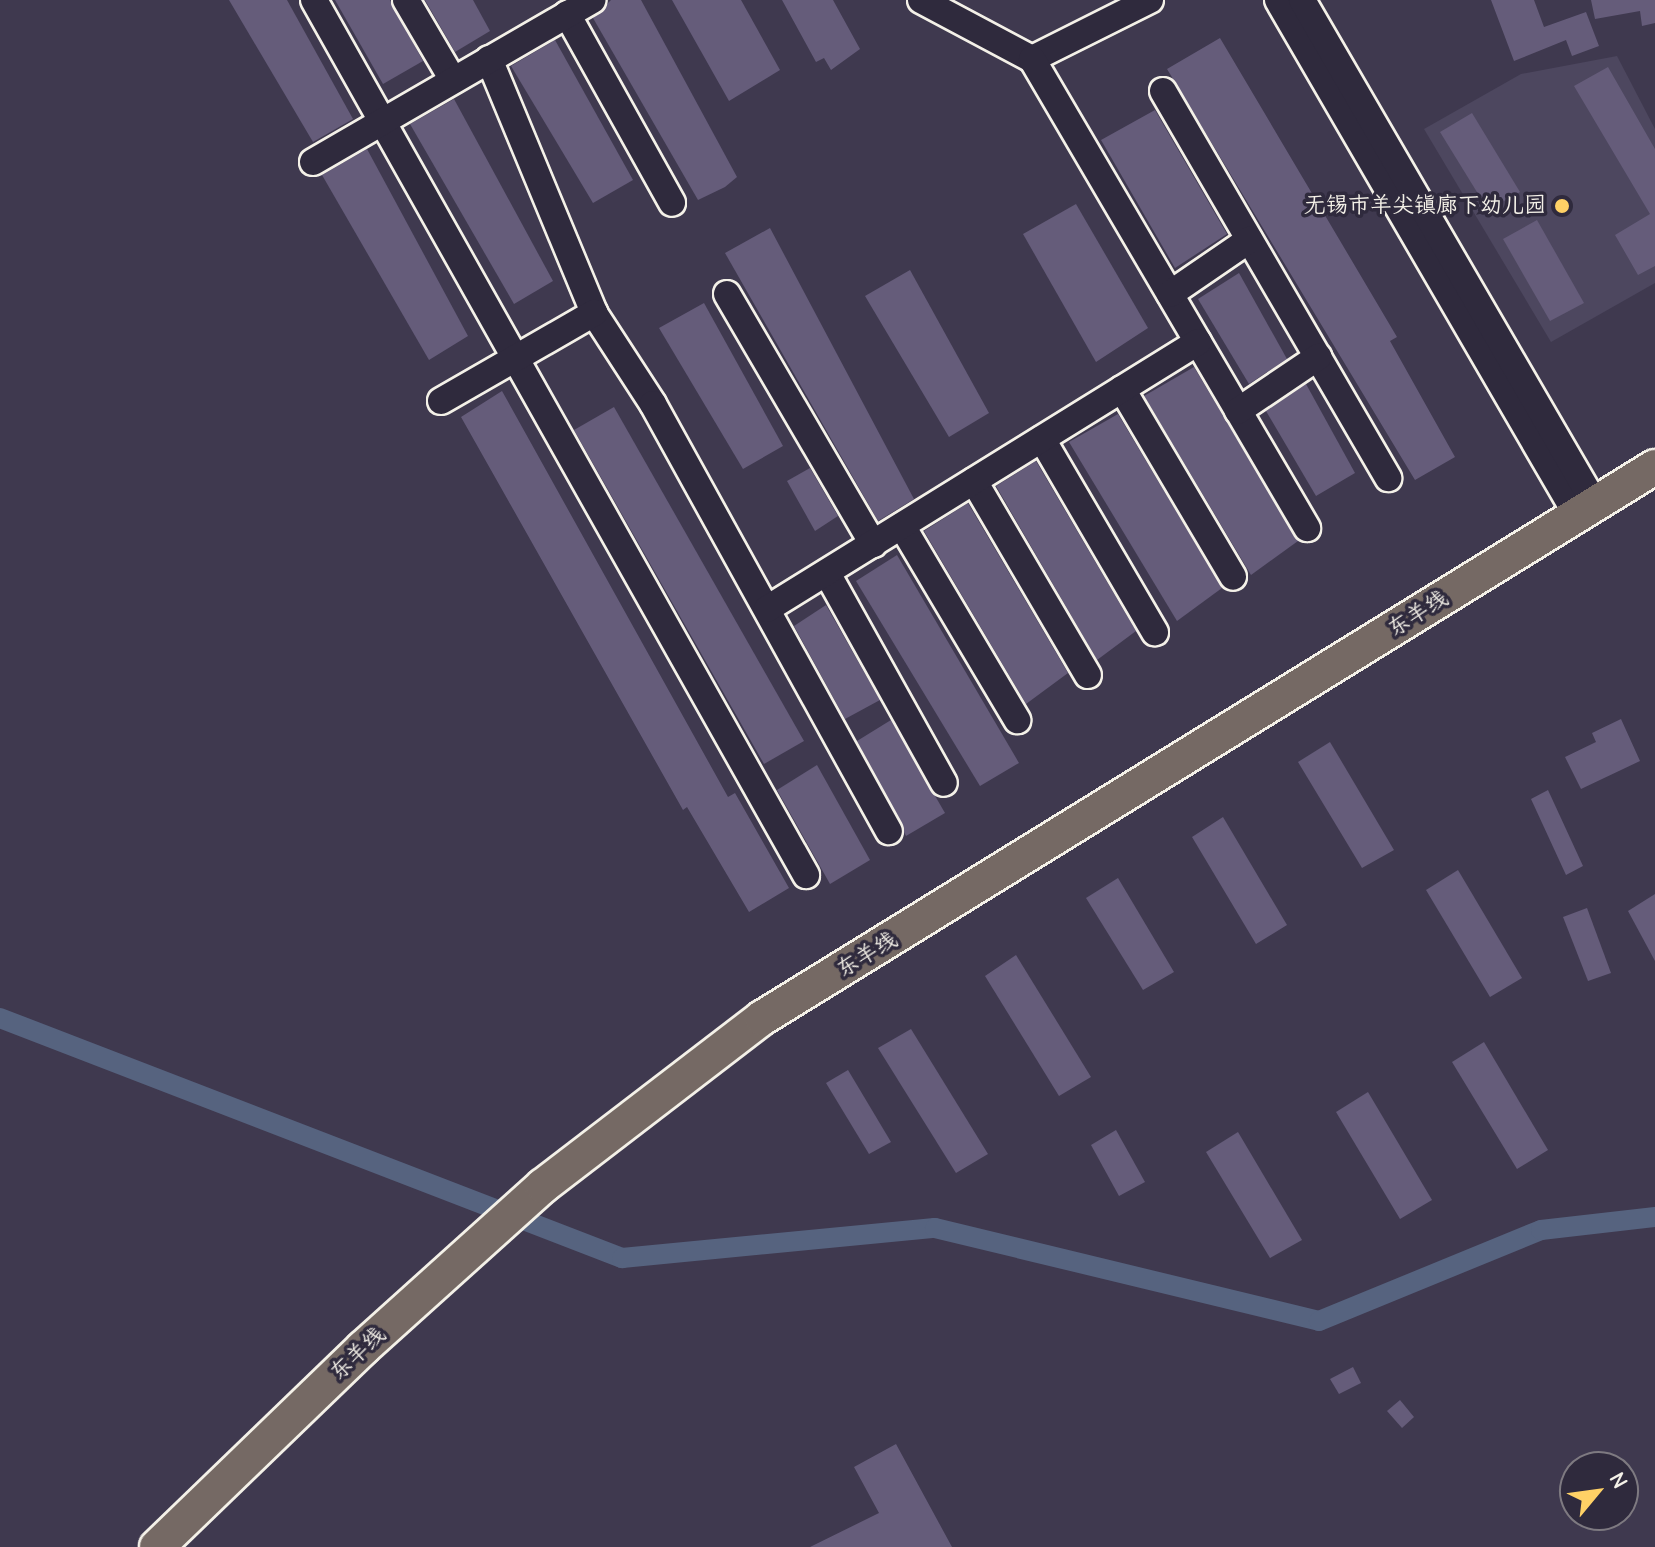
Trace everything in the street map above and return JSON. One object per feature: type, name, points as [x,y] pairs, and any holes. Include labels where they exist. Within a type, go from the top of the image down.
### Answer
[{"type":"main road","name":"东羊线","points":[[157,1547],[543,1186],[762,1018],[1655,467]]},
{"type":"street","points":[[314,0],[806,875]]},
{"type":"street","points":[[406,0],[453,80]]},
{"type":"street","points":[[313,162],[592,0]]},
{"type":"street","points":[[921,0],[1032,59],[1307,528]]},
{"type":"street","points":[[1032,59],[1119,7],[1150,0]]},
{"type":"street","points":[[1278,0],[1586,510]]},
{"type":"street","points":[[1302,0],[1586,510]]},
{"type":"street","points":[[567,14],[672,203]]},
{"type":"street","points":[[489,59],[594,313],[653,404],[889,831]]},
{"type":"street","points":[[1163,91],[1388,478]]},
{"type":"street","points":[[1170,294],[1249,240]]},
{"type":"street","points":[[727,294],[873,544]]},
{"type":"street","points":[[441,401],[594,313]]},
{"type":"street","points":[[767,609],[1198,342]]},
{"type":"street","points":[[1238,411],[1318,357]]},
{"type":"street","points":[[1122,389],[1233,577]]},
{"type":"street","points":[[1042,439],[1155,632]]},
{"type":"street","points":[[974,481],[1088,675]]},
{"type":"street","points":[[902,526],[1017,720]]},
{"type":"street","points":[[827,573],[944,783]]},
{"type":"shaded area","name":"无锡市羊尖镇廊下幼儿园","points":[[1617,56],[1655,129],[1655,283],[1551,342],[1424,129],[1521,74]]},
{"type":"building","points":[[229,0],[287,0],[353,119],[313,142]]},
{"type":"building","points":[[335,0],[390,0],[423,61],[383,84]]},
{"type":"building","points":[[425,0],[473,0],[490,31],[455,52]]},
{"type":"building","points":[[611,0],[641,0],[737,177],[725,187],[698,200],[593,18]]},
{"type":"building","points":[[672,0],[741,0],[780,70],[729,101]]},
{"type":"building","points":[[782,0],[833,0],[860,49],[831,70],[824,58],[816,62]]},
{"type":"building","points":[[1491,0],[1534,0],[1544,27],[1586,12],[1599,46],[1572,56],[1566,40],[1514,61]]},
{"type":"building","points":[[1591,0],[1655,0],[1655,23],[1642,26],[1640,11],[1595,19]]},
{"type":"building","points":[[1220,38],[1397,337],[1390,341],[1455,457],[1415,480],[1167,69]]},
{"type":"building","points":[[555,40],[633,180],[593,203],[511,66]]},
{"type":"building","points":[[1608,67],[1655,149],[1655,266],[1638,275],[1615,235],[1650,214],[1574,86]]},
{"type":"building","points":[[454,99],[553,281],[514,304],[410,124]]},
{"type":"building","points":[[1155,110],[1227,234],[1175,268],[1101,140]]},
{"type":"building","points":[[1472,113],[1520,192],[1488,210],[1440,132]]},
{"type":"building","points":[[367,149],[468,336],[429,360],[322,175]]},
{"type":"building","points":[[1076,204],[1148,328],[1096,362],[1023,234]]},
{"type":"building","points":[[1537,220],[1584,303],[1550,321],[1503,239]]},
{"type":"building","points":[[770,228],[914,499],[878,521],[725,253]]},
{"type":"building","points":[[910,270],[989,413],[949,437],[865,296]]},
{"type":"building","points":[[1239,273],[1287,359],[1249,384],[1198,299]]},
{"type":"building","points":[[704,303],[783,446],[743,469],[659,328]]},
{"type":"building","points":[[1194,367],[1298,541],[1251,575],[1144,396]]},
{"type":"building","points":[[1306,384],[1355,473],[1316,496],[1266,411]]},
{"type":"building","points":[[502,391],[728,797],[735,793],[789,888],[749,912],[687,807],[683,810],[461,417]]},
{"type":"building","points":[[614,407],[804,741],[764,764],[574,430]]},
{"type":"building","points":[[1118,414],[1222,588],[1177,621],[1069,442]]},
{"type":"building","points":[[1036,461],[1136,631],[1097,660],[996,486]]},
{"type":"building","points":[[810,468],[838,516],[815,531],[787,481]]},
{"type":"building","points":[[968,503],[1068,673],[1026,704],[924,531]]},
{"type":"building","points":[[897,555],[1019,763],[980,786],[856,581]]},
{"type":"building","points":[[826,605],[880,700],[845,719],[794,626]]},
{"type":"building","points":[[1621,719],[1640,761],[1581,789],[1565,757],[1596,742],[1592,733]]},
{"type":"building","points":[[891,720],[945,813],[906,836],[857,741]]},
{"type":"building","points":[[1330,742],[1394,850],[1362,868],[1298,762]]},
{"type":"building","points":[[817,765],[870,860],[830,884],[777,790]]},
{"type":"building","points":[[1548,790],[1583,866],[1566,875],[1531,799]]},
{"type":"building","points":[[1223,817],[1287,925],[1256,944],[1192,837]]},
{"type":"building","points":[[1458,870],[1522,978],[1490,997],[1426,890]]},
{"type":"building","points":[[1118,878],[1174,972],[1143,990],[1086,898]]},
{"type":"building","points":[[1655,894],[1655,961],[1628,911]]},
{"type":"building","points":[[1587,908],[1611,973],[1588,981],[1563,917]]},
{"type":"building","points":[[1016,955],[1091,1077],[1059,1096],[985,976]]},
{"type":"building","points":[[911,1029],[988,1154],[956,1173],[878,1048]]},
{"type":"building","points":[[1484,1042],[1548,1150],[1517,1169],[1452,1062]]},
{"type":"building","points":[[848,1070],[891,1142],[869,1154],[826,1083]]},
{"type":"building","points":[[1368,1092],[1432,1200],[1400,1219],[1336,1112]]},
{"type":"building","points":[[1116,1130],[1145,1182],[1119,1196],[1091,1145]]},
{"type":"building","points":[[1238,1132],[1302,1240],[1270,1258],[1206,1152]]},
{"type":"building","points":[[1353,1367],[1361,1383],[1339,1394],[1330,1379]]},
{"type":"building","points":[[1400,1400],[1414,1417],[1402,1428],[1387,1411]]},
{"type":"building","points":[[896,1444],[952,1547],[810,1547],[879,1513],[854,1467]]},
{"type":"waterway","points":[[0,1018],[622,1258],[935,1228],[1319,1321],[1541,1230],[1655,1217]]},
{"type":"place","name":"无锡市羊尖镇廊下幼儿园","points":[[1562,206]]}]
